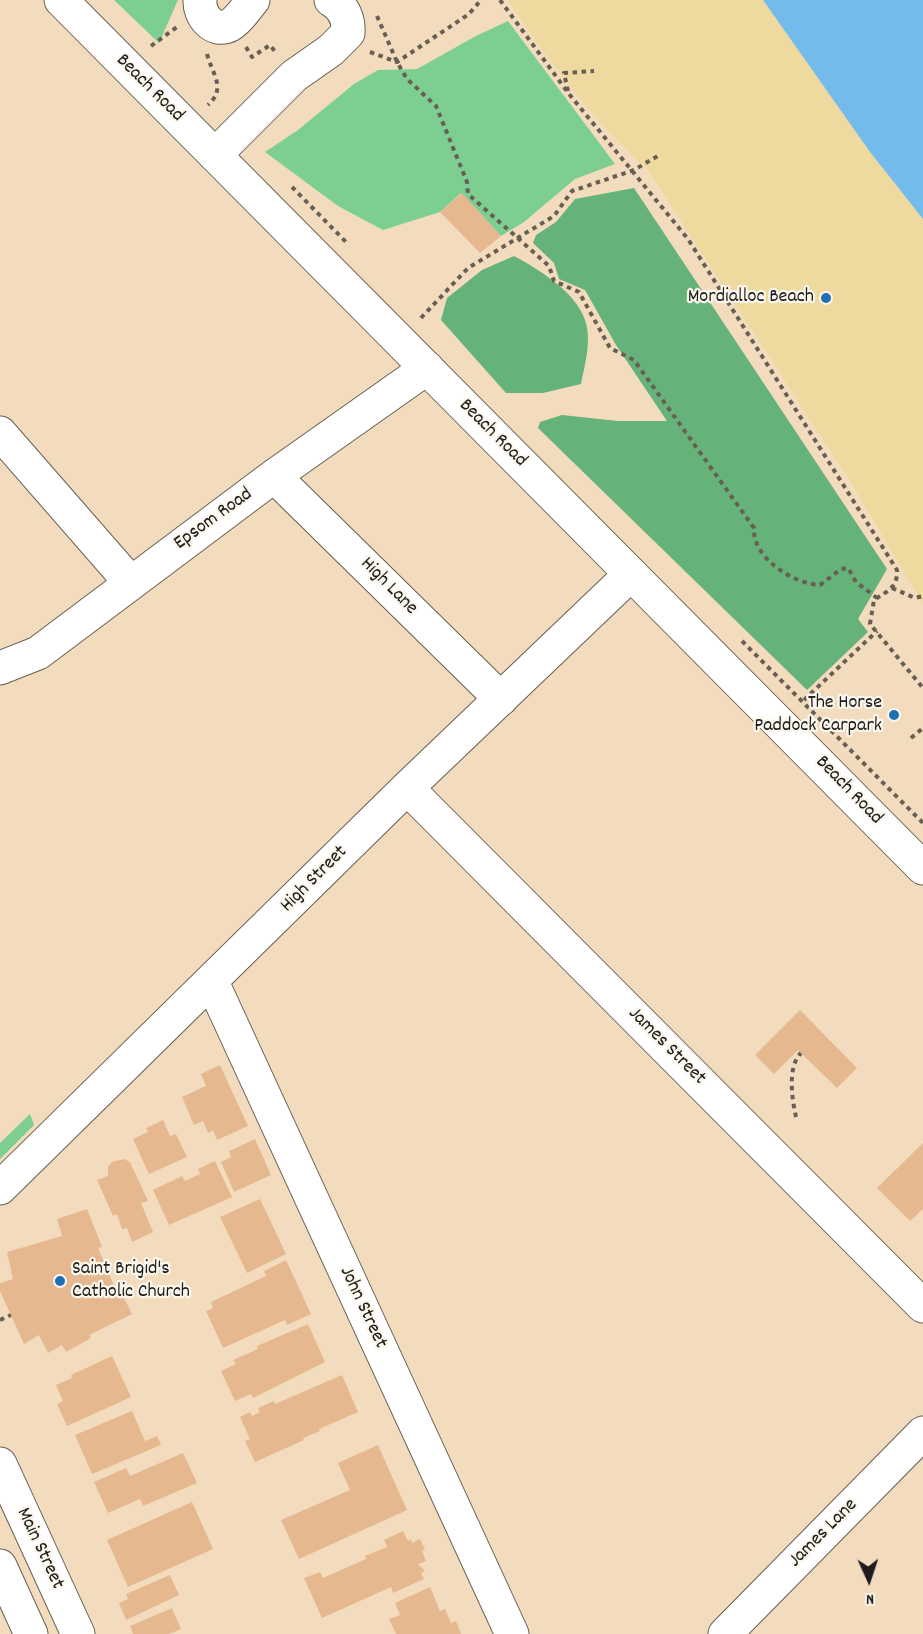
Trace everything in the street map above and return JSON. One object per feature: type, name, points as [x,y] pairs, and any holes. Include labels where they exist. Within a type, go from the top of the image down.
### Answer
[{"type":"main road","name":"Beach Road","points":[[61,0],[922,865]]},
{"type":"main road","points":[[200,0],[199,8],[208,23],[220,27],[230,25],[253,0]]},
{"type":"main road","points":[[215,155],[294,76],[331,50],[348,33],[348,18],[338,4],[331,0]]},
{"type":"main road","name":"Epsom Road","points":[[0,668],[38,653],[274,476],[427,368]]},
{"type":"main road","points":[[0,433],[130,582]]},
{"type":"main road","name":"High Lane","points":[[274,476],[501,699]]},
{"type":"main road","name":"High Street","points":[[0,1188],[408,788],[631,574]]},
{"type":"main road","name":"James Street","points":[[408,788],[923,1306]]},
{"type":"main road","name":"John Street","points":[[212,982],[512,1634]]},
{"type":"main road","name":"James Lane","points":[[725,1634],[923,1433]]},
{"type":"main road","name":"Main Street","points":[[0,1464],[78,1634]]},
{"type":"main road","points":[[0,1566],[31,1634]]},
{"type":"path","points":[[348,33],[373,55],[397,62],[469,14],[481,0]]},
{"type":"path","points":[[500,0],[569,94],[634,170],[688,239],[897,570],[897,580],[892,588],[877,598],[871,609],[870,624],[923,688]]},
{"type":"path","points":[[375,11],[397,62],[407,79],[436,106],[467,182],[468,194],[549,266],[554,281],[579,292],[610,348],[634,360],[754,528],[753,540],[757,547],[777,567],[804,584],[820,585],[841,568],[848,568],[856,582],[877,598]]},
{"type":"path","points":[[151,46],[179,26]]},
{"type":"path","points":[[207,46],[208,59],[218,85],[215,99],[208,105]]},
{"type":"path","points":[[569,94],[564,73],[594,71]]},
{"type":"path","points":[[421,318],[468,268],[554,216],[572,191],[634,170],[661,154]]},
{"type":"path","points":[[892,588],[915,598],[923,596]]},
{"type":"path","points":[[804,700],[877,631]]},
{"type":"path","points":[[911,738],[923,728]]},
{"type":"path","points":[[796,1117],[792,1083],[795,1059],[801,1053]]},
{"type":"path","points":[[0,1320],[11,1315]]},
{"type":"green space","points":[[114,0],[178,0],[159,43]]},
{"type":"green space","points":[[508,21],[615,164],[575,179],[524,222],[501,236],[461,193],[440,212],[383,230],[338,206],[265,152],[298,130],[354,84],[378,70],[417,69]]},
{"type":"green space","points":[[634,188],[887,569],[858,619],[868,632],[807,690],[538,428],[540,422],[562,415],[618,421],[667,421],[616,345],[585,290],[559,279],[554,263],[533,243],[536,235],[556,222],[575,199]]},
{"type":"green space","points":[[514,256],[555,282],[580,310],[585,320],[588,336],[581,384],[543,393],[506,393],[441,320],[447,298],[482,270]]},
{"type":"green space","points":[[30,1114],[34,1125],[0,1159],[0,1143]]},
{"type":"sand","name":"Mordialloc Beach","points":[[508,0],[763,0],[870,152],[923,219],[923,604],[847,476],[647,169],[572,89]]},
{"type":"water","points":[[763,0],[923,0],[923,219],[870,152]]},
{"type":"building","points":[[462,193],[501,236],[480,253],[440,212]]},
{"type":"building","points":[[800,1010],[857,1068],[837,1088],[798,1050],[774,1074],[755,1055]]},
{"type":"building","points":[[220,1065],[248,1126],[217,1140],[213,1130],[208,1133],[203,1121],[194,1125],[182,1097],[206,1086],[201,1074]]},
{"type":"building","points":[[163,1120],[170,1136],[176,1134],[187,1157],[149,1174],[133,1139],[148,1132],[146,1128]]},
{"type":"building","points":[[255,1139],[271,1175],[234,1192],[221,1162],[231,1157],[229,1151]]},
{"type":"building","points":[[923,1143],[923,1209],[910,1221],[877,1188]]},
{"type":"building","points":[[124,1159],[130,1162],[148,1201],[141,1203],[153,1232],[132,1242],[127,1228],[122,1229],[117,1214],[113,1216],[97,1180],[108,1176],[108,1167],[112,1162]]},
{"type":"building","points":[[215,1161],[232,1197],[169,1225],[153,1190],[182,1176],[185,1181],[200,1174],[198,1169]]},
{"type":"building","points":[[260,1199],[286,1254],[247,1273],[220,1217]]},
{"type":"building","name":"Saint Brigid's Catholic Church","points":[[87,1209],[102,1247],[98,1248],[115,1288],[118,1286],[132,1314],[89,1335],[91,1338],[66,1352],[62,1345],[48,1353],[39,1335],[24,1344],[0,1291],[0,1283],[13,1279],[7,1252],[62,1236],[57,1219]]},
{"type":"building","points":[[286,1260],[311,1314],[287,1325],[285,1320],[223,1348],[206,1311],[213,1308],[211,1302],[266,1276],[264,1271]]},
{"type":"building","points":[[308,1324],[325,1362],[253,1398],[251,1394],[235,1401],[221,1371],[236,1364],[233,1360],[258,1349],[257,1346]]},
{"type":"building","points":[[112,1356],[131,1397],[67,1426],[57,1404],[63,1401],[56,1385],[72,1378],[71,1375]]},
{"type":"building","points":[[342,1375],[358,1412],[255,1462],[245,1441],[250,1439],[240,1417],[250,1412],[252,1416],[260,1412],[258,1408],[274,1401],[275,1404]]},
{"type":"building","points":[[132,1411],[145,1441],[157,1436],[161,1445],[92,1474],[75,1435]]},
{"type":"building","points":[[378,1445],[407,1510],[299,1559],[281,1520],[350,1490],[338,1463]]},
{"type":"building","points":[[183,1453],[197,1483],[143,1506],[140,1499],[108,1513],[94,1482],[126,1468],[130,1476]]},
{"type":"building","points":[[192,1502],[213,1549],[128,1587],[107,1540]]},
{"type":"building","points":[[403,1531],[408,1541],[411,1539],[412,1543],[420,1539],[425,1550],[422,1551],[426,1561],[418,1564],[425,1571],[421,1573],[424,1579],[393,1593],[391,1587],[322,1618],[304,1578],[320,1572],[323,1578],[366,1559],[365,1556],[387,1547],[384,1540]]},
{"type":"building","points":[[170,1575],[179,1595],[126,1620],[119,1603],[128,1599],[126,1594]]},
{"type":"building","points":[[430,1587],[440,1611],[445,1609],[451,1623],[456,1621],[461,1634],[396,1634],[389,1619],[400,1615],[395,1603]]},
{"type":"building","points":[[172,1608],[181,1629],[169,1634],[133,1634],[130,1626]]},
{"type":"place","name":"Mordialloc Beach","points":[[826,298]]},
{"type":"place","name":"The Horse Paddock Carpark","points":[[894,715]]},
{"type":"place","name":"Saint Brigid's Catholic Church","points":[[60,1281]]}]
